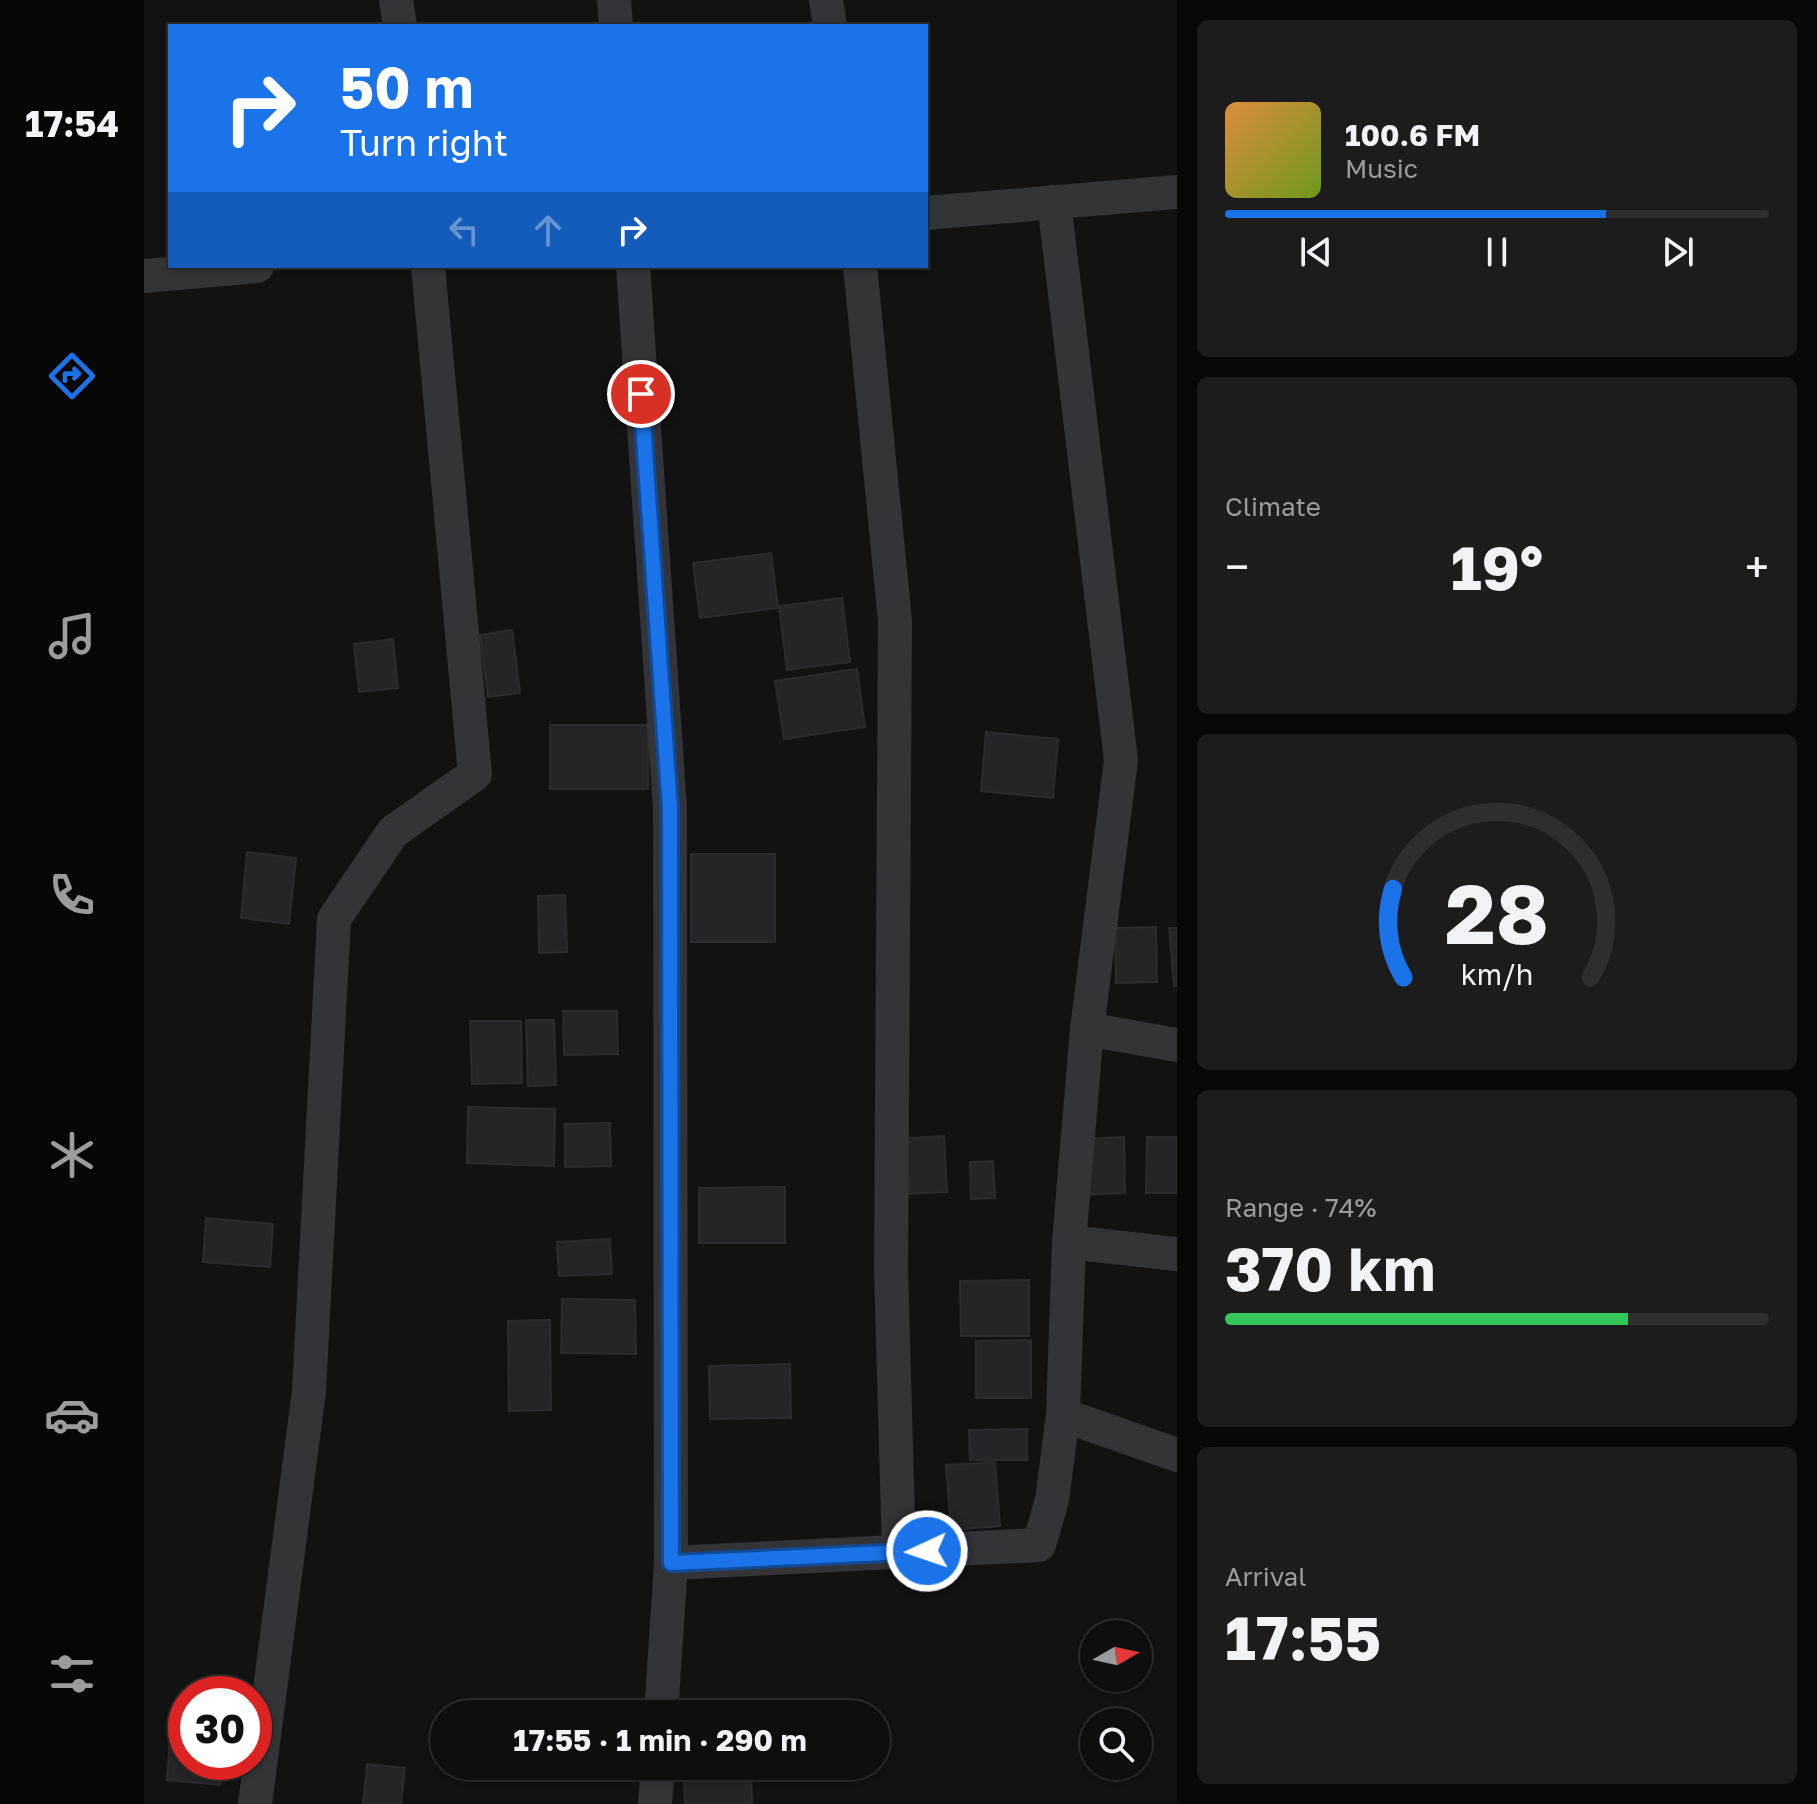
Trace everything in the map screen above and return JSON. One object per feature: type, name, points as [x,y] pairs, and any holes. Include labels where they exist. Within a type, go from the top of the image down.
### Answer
[{"type":"street","points":[[396,0],[400,24]]},
{"type":"street","points":[[614,0],[616,24]]},
{"type":"street","points":[[826,0],[830,24]]},
{"type":"street","points":[[928,213],[1177,192]]},
{"type":"street","points":[[671,1563],[1039,1545],[1052,1500],[1063,1415],[1069,1242],[1087,1029],[1121,760],[1054,202]]},
{"type":"street","points":[[144,276],[234,268]]},
{"type":"street","points":[[255,1804],[309,1391],[334,919],[393,832],[475,774],[428,268]]},
{"type":"street","points":[[633,268],[670,808],[671,1563],[662,1700]]},
{"type":"street","points":[[860,268],[895,621],[891,1269],[899,1553]]},
{"type":"street","points":[[1087,1029],[1177,1045]]},
{"type":"street","points":[[1069,1242],[1177,1254]]},
{"type":"street","points":[[1063,1415],[1177,1455]]},
{"type":"street","points":[[655,1804],[657,1780]]},
{"type":"building","points":[[771,553],[778,608],[700,618],[693,563]]},
{"type":"building","points":[[842,598],[850,662],[787,670],[779,606]]},
{"type":"building","points":[[512,630],[520,693],[488,697],[480,635]]},
{"type":"building","points":[[393,639],[398,688],[359,692],[354,644]]},
{"type":"building","points":[[857,669],[865,727],[784,739],[775,681]]},
{"type":"building","points":[[550,725],[648,725],[648,789],[550,789]]},
{"type":"building","points":[[986,732],[1058,739],[1053,798],[981,791]]},
{"type":"building","points":[[247,852],[296,858],[289,924],[241,918]]},
{"type":"building","points":[[691,854],[775,854],[775,942],[691,942]]},
{"type":"building","points":[[565,895],[567,952],[539,953],[538,896]]},
{"type":"building","points":[[1156,927],[1157,982],[1116,983],[1115,928]]},
{"type":"building","points":[[1169,928],[1177,928],[1177,986],[1174,986]]},
{"type":"building","points":[[563,1011],[617,1011],[618,1054],[564,1055]]},
{"type":"building","points":[[526,1020],[554,1020],[556,1085],[528,1086]]},
{"type":"building","points":[[470,1021],[521,1021],[522,1083],[472,1084]]},
{"type":"building","points":[[468,1107],[555,1109],[554,1166],[467,1163]]},
{"type":"building","points":[[610,1123],[611,1166],[565,1167],[565,1124]]},
{"type":"building","points":[[944,1136],[947,1192],[903,1194],[900,1139]]},
{"type":"building","points":[[1124,1137],[1125,1193],[1079,1195],[1078,1139]]},
{"type":"building","points":[[1147,1137],[1177,1137],[1177,1193],[1146,1193]]},
{"type":"building","points":[[993,1161],[995,1198],[971,1199],[970,1162]]},
{"type":"building","points":[[785,1187],[785,1243],[699,1243],[699,1188]]},
{"type":"building","points":[[206,1218],[273,1224],[270,1267],[203,1262]]},
{"type":"building","points":[[610,1239],[612,1274],[559,1276],[557,1242]]},
{"type":"building","points":[[1029,1280],[1029,1336],[961,1336],[960,1281]]},
{"type":"building","points":[[562,1299],[635,1300],[636,1354],[561,1353]]},
{"type":"building","points":[[550,1320],[551,1410],[509,1411],[508,1321]]},
{"type":"building","points":[[1031,1340],[1031,1398],[976,1398],[976,1341]]},
{"type":"building","points":[[790,1364],[791,1418],[710,1419],[709,1366]]},
{"type":"building","points":[[1027,1429],[1027,1460],[970,1460],[969,1430]]},
{"type":"building","points":[[995,1462],[1000,1526],[951,1530],[946,1465]]},
{"type":"building","points":[[367,1764],[405,1768],[401,1804],[363,1804]]},
{"type":"building","points":[[168,1766],[168,1780],[221,1780],[220,1785],[167,1780]]},
{"type":"building","points":[[684,1780],[751,1780],[752,1804],[685,1804]]},
{"type":"route","points":[[641,394],[670,808],[671,1563],[927,1551]]}]
